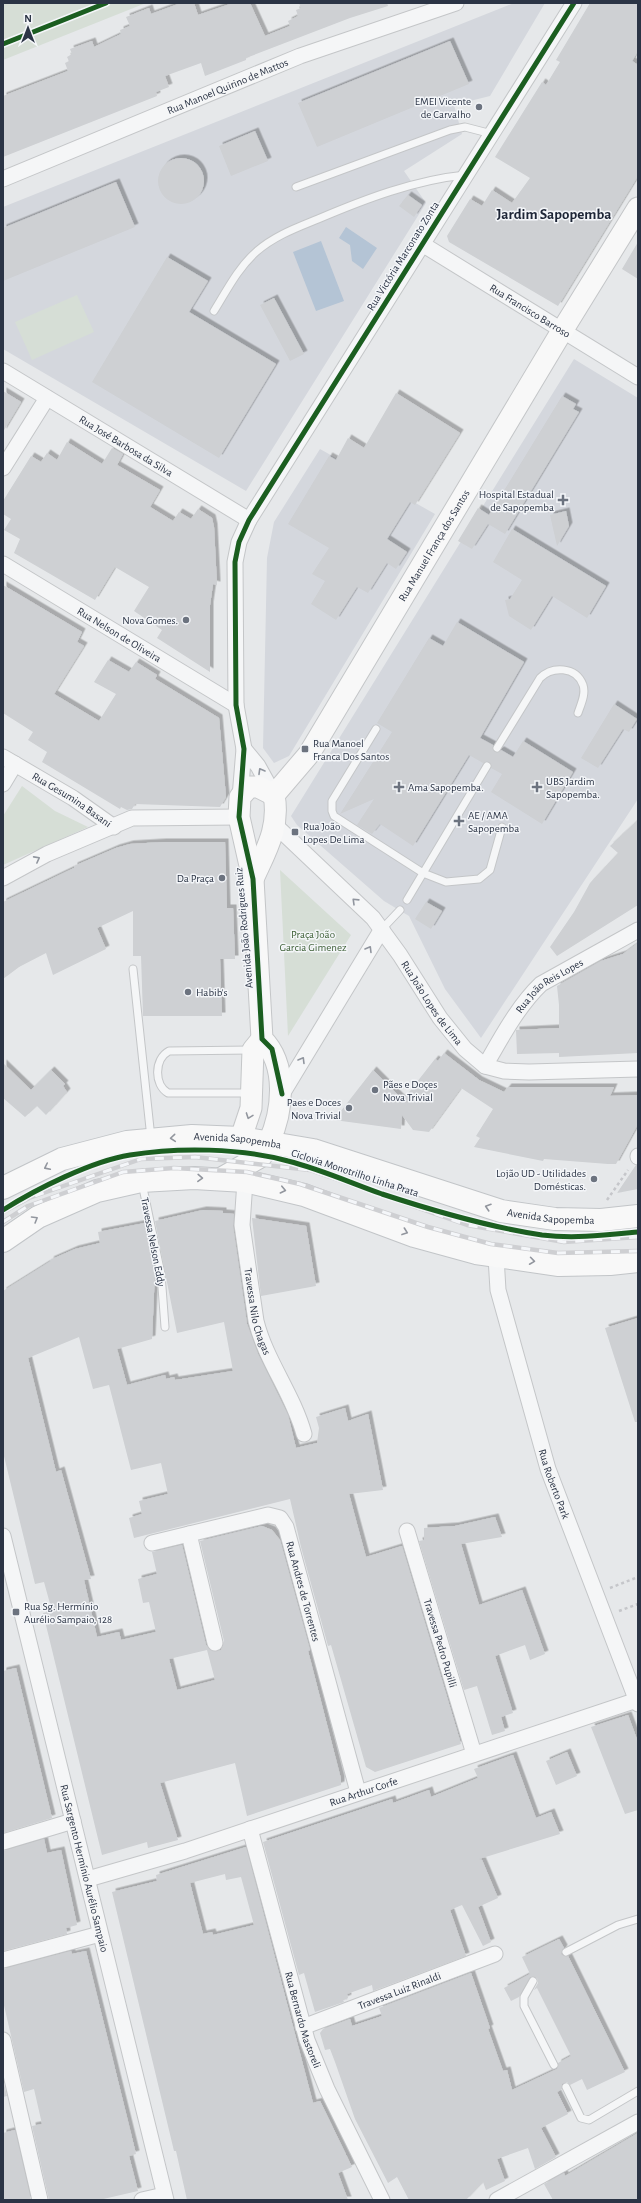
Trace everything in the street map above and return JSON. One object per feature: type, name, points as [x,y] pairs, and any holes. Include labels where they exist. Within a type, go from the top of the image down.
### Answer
[{"type":"main road","name":"Avenida Sapopemba","points":[[3,1188],[62,1159],[127,1142],[192,1136],[241,1138],[313,1150],[501,1211],[555,1219],[601,1220],[638,1216]]},
{"type":"main road","points":[[221,1179],[261,1156],[269,1142]]},
{"type":"main road","points":[[3,1241],[38,1217],[97,1191],[141,1181],[167,1178],[221,1179],[245,1181],[304,1195],[414,1236],[496,1257],[559,1265],[610,1264],[638,1261]]},
{"type":"street","name":"Rua Manoel Quirino de Mattos","points":[[3,180],[300,56],[456,3]]},
{"type":"street","name":"Rua Victória Marconato Zonta","points":[[249,520],[574,3]]},
{"type":"street","name":"Rua Manuel França dos Santos","points":[[274,795],[309,754],[562,331],[638,208]]},
{"type":"street","name":"Rua Francisco Barroso","points":[[422,244],[638,377]]},
{"type":"street","name":"Rua José Barbosa da Silva","points":[[3,371],[249,520]]},
{"type":"street","points":[[3,468],[47,398]]},
{"type":"street","name":"Avenida João Rodrigues Ruiz","points":[[241,1138],[252,1108],[252,1093],[258,1045],[253,880],[240,807],[244,749],[236,705],[235,562],[239,542],[249,520]]},
{"type":"street","name":"Rua Nelson de Oliveira","points":[[3,564],[236,705]]},
{"type":"street","points":[[244,749],[258,766],[274,795],[277,811],[276,826],[253,880]]},
{"type":"street","points":[[3,784],[9,761]]},
{"type":"street","name":"Rua Gesumina Basani","points":[[9,761],[73,798],[114,827],[132,818],[240,807]]},
{"type":"street","points":[[240,807],[249,787],[258,787],[274,795]]},
{"type":"street","name":"Rua João Lopes de Lima","points":[[276,826],[373,918],[382,929],[440,1018],[465,1049],[485,1066],[504,1071],[529,1072],[638,1069]]},
{"type":"street","points":[[3,878],[47,854],[114,827]]},
{"type":"street","points":[[269,1142],[277,1124],[282,1094],[382,929]]},
{"type":"street","name":"Rua João Reis Lopes","points":[[485,1066],[506,1030],[533,992],[541,984],[638,930]]},
{"type":"street","points":[[258,1045],[272,1049],[282,1094]]},
{"type":"street","name":"Travessa Nilo Chagas","points":[[245,1181],[242,1225],[259,1334],[292,1400],[304,1434]]},
{"type":"street","name":"Rua Roberto Park","points":[[496,1257],[498,1290],[548,1469],[637,1702]]},
{"type":"street","name":"Rua Andres de Torrentes","points":[[152,1543],[268,1515],[280,1518],[286,1527],[358,1792]]},
{"type":"street","name":"Travessa Pedro Pupilli","points":[[407,1531],[474,1754]]},
{"type":"street","points":[[189,1534],[215,1643]]},
{"type":"street","name":"Rua Sargento Hermínio Aurélio Sampaio","points":[[3,1536],[165,2197]]},
{"type":"street","name":"Rua Arthur Corfe","points":[[88,1879],[185,1851],[358,1792],[637,1702]]},
{"type":"street","points":[[3,1842],[73,1821]]},
{"type":"street","name":"Rua Bernardo Mastoreli","points":[[250,1829],[303,2027],[327,2088],[382,2200]]},
{"type":"street","points":[[3,1960],[100,1934]]},
{"type":"street","name":"Travessa Luiz Rinaldi","points":[[303,2027],[495,1954]]},
{"type":"street","points":[[3,2040],[40,2200]]},
{"type":"street","points":[[497,2200],[638,2122]]},
{"type":"street","points":[[142,2200],[165,2197]]},
{"type":"lane","points":[[296,187],[450,130],[465,127],[492,134]]},
{"type":"lane","points":[[214,311],[242,267],[257,251],[283,233],[342,209],[402,188],[440,177],[466,175]]},
{"type":"lane","points":[[497,748],[540,678],[551,670],[560,669],[568,671],[580,679],[584,693],[578,713]]},
{"type":"lane","points":[[376,729],[332,801],[334,816],[423,873],[446,882],[479,879],[490,870],[502,827]]},
{"type":"lane","points":[[407,900],[487,766]]},
{"type":"lane","points":[[382,929],[400,910]]},
{"type":"lane","points":[[134,969],[151,1140]]},
{"type":"lane","points":[[252,1093],[168,1093],[162,1089],[159,1084],[159,1062],[162,1054],[169,1051],[258,1045]]},
{"type":"lane","name":"Travessa Nelson Eddy","points":[[141,1181],[161,1274],[165,1327]]},
{"type":"lane","points":[[566,1952],[618,1925],[638,1919]]},
{"type":"lane","points":[[534,1981],[524,1997],[524,2006],[554,2065]]},
{"type":"lane","points":[[566,2087],[581,2118],[589,2120],[638,2091]]},
{"type":"path","points":[[606,1201],[638,1156]]},
{"type":"path","points":[[595,1594],[638,1578]]},
{"type":"shaded area","points":[[514,3],[545,3],[490,96],[454,105],[462,134],[404,171],[426,203],[246,491],[3,349],[3,207]]},
{"type":"shaded area","name":"AE / AMA Sapopemba","points":[[574,359],[638,398],[638,799],[481,1038],[445,989],[409,916],[384,901],[297,825],[291,816]]},
{"type":"shaded area","points":[[320,449],[435,514],[289,756],[274,763],[263,748],[267,558],[274,522]]},
{"type":"green space","points":[[3,3],[146,3],[3,60]]},
{"type":"green space","points":[[77,295],[94,332],[32,360],[15,322]]},
{"type":"green space","points":[[22,786],[55,811],[88,827],[3,865],[3,816]]},
{"type":"green space","name":"Praça João Garcia Gimenez","points":[[280,870],[351,935],[288,1036]]},
{"type":"water","points":[[346,227],[377,248],[363,269],[352,261],[350,245],[339,238]]},
{"type":"water","points":[[321,241],[344,301],[316,311],[293,252]]},
{"type":"building","points":[[181,3],[194,3],[198,15],[233,3],[250,3],[265,36],[290,26],[288,21],[298,16],[296,10],[301,8],[299,3],[387,3],[388,6],[350,18],[246,58],[246,60],[205,76],[201,63],[165,76],[169,87],[156,92],[157,96],[3,157],[3,96],[68,71],[65,63],[69,61],[67,57],[72,54],[70,49],[92,41],[94,47],[121,34],[120,30],[130,26],[126,17],[149,8],[151,14]]},
{"type":"building","points":[[590,3],[638,3],[638,51],[632,61],[638,65],[638,176],[558,306],[449,242],[447,236],[470,199],[482,206],[492,190],[512,203],[530,178],[495,157],[542,82],[546,85],[560,62],[556,60]]},
{"type":"building","points":[[450,41],[469,84],[317,147],[298,103]]},
{"type":"building","points":[[255,131],[268,161],[231,176],[219,146]]},
{"type":"building","points":[[181,158],[194,162],[200,168],[204,181],[200,194],[194,200],[181,204],[168,200],[162,194],[158,181],[162,168],[168,162]]},
{"type":"building","points":[[116,182],[135,227],[3,281],[3,228]]},
{"type":"building","points":[[408,195],[422,205],[414,217],[399,206]]},
{"type":"building","points":[[638,242],[638,279],[622,269]]},
{"type":"building","points":[[167,257],[208,281],[189,312],[276,364],[219,458],[92,382]]},
{"type":"building","points":[[274,298],[304,354],[290,361],[260,305]]},
{"type":"building","points":[[3,391],[21,402],[3,432]]},
{"type":"building","points":[[396,393],[460,433],[415,505],[410,502],[387,539],[407,552],[396,569],[387,563],[368,593],[357,587],[336,620],[311,604],[325,581],[312,574],[329,548],[288,524],[329,456],[336,460],[348,438],[364,448]]},
{"type":"building","points":[[562,396],[576,404],[573,409],[579,412],[505,534],[488,524],[472,549],[458,541],[478,508],[489,515]]},
{"type":"building","points":[[67,442],[102,464],[112,448],[123,454],[117,465],[160,490],[150,507],[173,521],[179,512],[191,519],[198,509],[212,518],[214,527],[217,585],[213,584],[210,605],[210,672],[157,638],[162,630],[134,611],[149,587],[115,567],[95,600],[14,553],[20,539],[4,530],[11,519],[3,514],[3,501],[31,456],[41,462],[47,453],[57,460]]},
{"type":"building","points":[[566,511],[569,526],[557,546],[550,515]]},
{"type":"building","points":[[512,529],[606,586],[587,618],[552,596],[531,630],[509,616],[505,600],[510,599],[522,580],[493,562]]},
{"type":"building","points":[[3,585],[82,632],[77,642],[84,646],[54,694],[99,721],[116,694],[94,682],[108,660],[129,672],[136,662],[157,675],[155,679],[219,718],[226,797],[220,807],[135,804],[132,809],[127,810],[121,807],[120,809],[42,762],[47,752],[28,740],[33,732],[3,713]]},
{"type":"building","points":[[457,622],[524,662],[480,738],[493,745],[495,752],[501,750],[513,757],[523,741],[573,772],[542,824],[491,792],[502,774],[491,768],[489,762],[483,763],[469,755],[413,846],[380,824],[372,834],[357,825],[374,799],[340,814],[392,732],[377,723],[429,638],[443,646]]},
{"type":"building","points":[[614,704],[637,719],[629,732],[623,729],[598,768],[581,758]]},
{"type":"building","points":[[638,820],[638,905],[557,956],[550,947],[574,912],[590,883],[618,853],[610,846]]},
{"type":"building","points":[[163,842],[225,842],[227,908],[233,908],[235,959],[220,959],[222,1016],[143,1016],[141,956],[133,956],[133,911],[97,928],[106,949],[53,975],[46,953],[19,967],[3,979],[3,902],[74,868],[74,866],[116,848],[130,844]]},
{"type":"building","points":[[426,902],[442,911],[431,929],[415,919]]},
{"type":"building","points":[[638,943],[638,1053],[559,1057],[559,1053],[517,1054],[516,1030],[559,1028],[557,986],[601,961],[623,954]]},
{"type":"building","points":[[444,1053],[479,1080],[504,1092],[508,1087],[614,1087],[610,1096],[638,1095],[638,1124],[616,1164],[608,1164],[544,1159],[543,1161],[474,1147],[480,1138],[476,1136],[493,1109],[461,1088],[429,1132],[413,1130],[402,1115],[401,1129],[334,1120],[373,1070],[403,1100],[435,1059],[438,1061]]},
{"type":"building","points":[[3,1063],[31,1090],[51,1070],[65,1084],[63,1086],[67,1092],[46,1115],[37,1106],[25,1117],[3,1098]]},
{"type":"building","points":[[636,1165],[638,1166],[638,1189],[617,1193]]},
{"type":"building","points":[[203,1210],[223,1211],[223,1213],[234,1214],[233,1226],[247,1324],[258,1354],[288,1415],[296,1448],[317,1443],[319,1428],[316,1417],[345,1408],[348,1421],[368,1414],[383,1490],[349,1494],[366,1557],[402,1546],[461,1744],[375,1772],[366,1767],[331,1645],[328,1646],[301,1547],[290,1499],[134,1538],[129,1518],[142,1514],[139,1501],[168,1494],[161,1463],[131,1470],[109,1385],[93,1389],[79,1337],[28,1358],[56,1472],[61,1470],[91,1579],[84,1580],[97,1637],[119,1632],[121,1640],[156,1632],[149,1602],[143,1603],[138,1579],[157,1574],[152,1552],[182,1545],[206,1645],[212,1651],[221,1650],[224,1641],[200,1541],[262,1526],[272,1530],[280,1540],[310,1650],[308,1651],[341,1779],[341,1785],[247,1816],[235,1763],[160,1783],[178,1840],[148,1848],[147,1842],[102,1855],[43,1613],[52,1611],[44,1582],[35,1584],[3,1452],[3,1291],[51,1261],[50,1260],[75,1249],[100,1243],[98,1232],[145,1223],[155,1270],[152,1339],[117,1349],[127,1385],[165,1375],[166,1379],[174,1377],[175,1380],[233,1371],[224,1322],[177,1333],[155,1221]],"holes":[[[207,1650],[215,1680],[177,1690],[169,1659]]]},
{"type":"building","points":[[252,1218],[306,1226],[316,1286],[261,1296]]},
{"type":"building","points":[[638,1318],[638,1422],[635,1422],[605,1328]]},
{"type":"building","points":[[495,1517],[502,1537],[461,1544],[479,1605],[522,1590],[545,1654],[530,1660],[525,1645],[495,1656],[513,1713],[501,1717],[505,1731],[492,1735],[477,1686],[464,1690],[419,1541],[424,1540],[424,1528],[455,1526]]},
{"type":"building","points":[[16,1668],[52,1818],[3,1833],[3,1671]]},
{"type":"building","points":[[628,1715],[638,1742],[638,1810],[625,1814],[591,1727]]},
{"type":"building","points":[[567,1752],[577,1776],[556,1785],[546,1761]]},
{"type":"building","points":[[513,1755],[536,1818],[551,1812],[560,1834],[479,1859],[482,1860],[498,1898],[478,1907],[491,1942],[483,1946],[462,1905],[450,1910],[466,1956],[373,1991],[372,1985],[347,1994],[348,1998],[343,2000],[344,2002],[315,2012],[304,1973],[299,1975],[263,1842],[392,1799],[393,1803],[429,1790],[431,1797],[478,1778],[474,1769]]},
{"type":"building","points":[[44,1839],[47,1853],[61,1850],[77,1925],[66,1928],[67,1934],[3,1951],[3,1851]]},
{"type":"building","points":[[246,1847],[313,2103],[320,2101],[352,2167],[338,2173],[348,2200],[187,2200],[112,1892],[157,1881],[156,1875]],"holes":[[[225,1874],[226,1880],[241,1877],[254,1925],[213,1935],[212,1932],[203,1934],[190,1883]]]},
{"type":"building","points":[[559,1939],[564,1948],[561,1954],[568,1956],[625,2072],[587,2090],[582,2079],[570,2085],[567,2082],[562,2084],[562,2089],[557,2092],[568,2114],[541,2128],[556,2157],[535,2169],[528,2148],[497,2159],[505,2181],[486,2190],[483,2182],[466,2200],[409,2200],[397,2177],[388,2183],[355,2119],[330,2049],[325,2050],[320,2033],[323,2029],[350,2019],[352,2026],[382,2016],[379,2008],[471,1973],[490,2028],[488,2029],[503,2071],[507,2070],[512,2090],[557,2069],[558,2063],[571,2056],[537,1988],[534,1990],[538,1983],[537,1978],[530,1977],[519,1997],[511,2001],[504,1988],[530,1974],[522,1957]]},
{"type":"building","points":[[71,1951],[72,1954],[86,1951],[136,2154],[129,2156],[138,2191],[99,2200],[49,2200],[32,2126],[42,2124],[34,2089],[24,2092],[3,2001],[3,1969]]},
{"type":"building","points":[[3,2080],[7,2096],[3,2097]]},
{"type":"building","points":[[15,2130],[31,2200],[3,2200],[3,2133]]},
{"type":"building","points":[[638,2133],[638,2200],[553,2200],[544,2184],[564,2173],[565,2176]]},
{"type":"railway","points":[[3,1212],[29,1198],[141,1159],[195,1157],[310,1170],[467,1225],[564,1242],[638,1237]]},
{"type":"railway","points":[[3,1222],[28,1206],[123,1172],[174,1168],[247,1172],[300,1184],[428,1227],[491,1244],[558,1253],[638,1251]]},
{"type":"cycle path","points":[[3,44],[106,3]]},
{"type":"cycle path","points":[[282,1094],[272,1049],[262,1039],[253,879],[239,817],[244,749],[236,705],[235,562],[239,542],[249,520],[574,3]]},
{"type":"cycle path","name":"Ciclovia Monotrilho Linha Prata","points":[[3,1210],[31,1193],[65,1177],[115,1158],[149,1152],[209,1150],[250,1153],[288,1161],[421,1206],[461,1218],[522,1232],[566,1237],[638,1232]]},
{"type":"place","name":"EMEI Vicente de Carvalho","points":[[479,107]]},
{"type":"place","name":"Hospital Estadual de Sapopemba","points":[[563,500]]},
{"type":"place","name":"Nova Gomes.","points":[[186,620]]},
{"type":"place","name":"Rua Manoel Franca Dos Santos","points":[[305,749]]},
{"type":"place","name":"Ama Sapopemba.","points":[[399,787]]},
{"type":"place","name":"UBS Jardim Sapopemba.","points":[[537,787]]},
{"type":"place","name":"AE / AMA Sapopemba","points":[[459,821]]},
{"type":"place","name":"Rua João Lopes De Lima","points":[[295,832]]},
{"type":"place","name":"Da Praça","points":[[222,878]]},
{"type":"place","name":"Habib's","points":[[188,992]]},
{"type":"place","name":"Pães e Doçes Nova Trivial","points":[[375,1090]]},
{"type":"place","name":"Paes e Doces Nova Trivial","points":[[349,1108]]},
{"type":"place","name":"Lojão UD - Utilidades Domésticas.","points":[[594,1179]]},
{"type":"place","name":"Rua Sg. Hermínio Aurélio Sampaio, 128","points":[[16,1612]]},
{"type":"district","name":"Jardim Sapopemba","points":[[554,214]]}]
